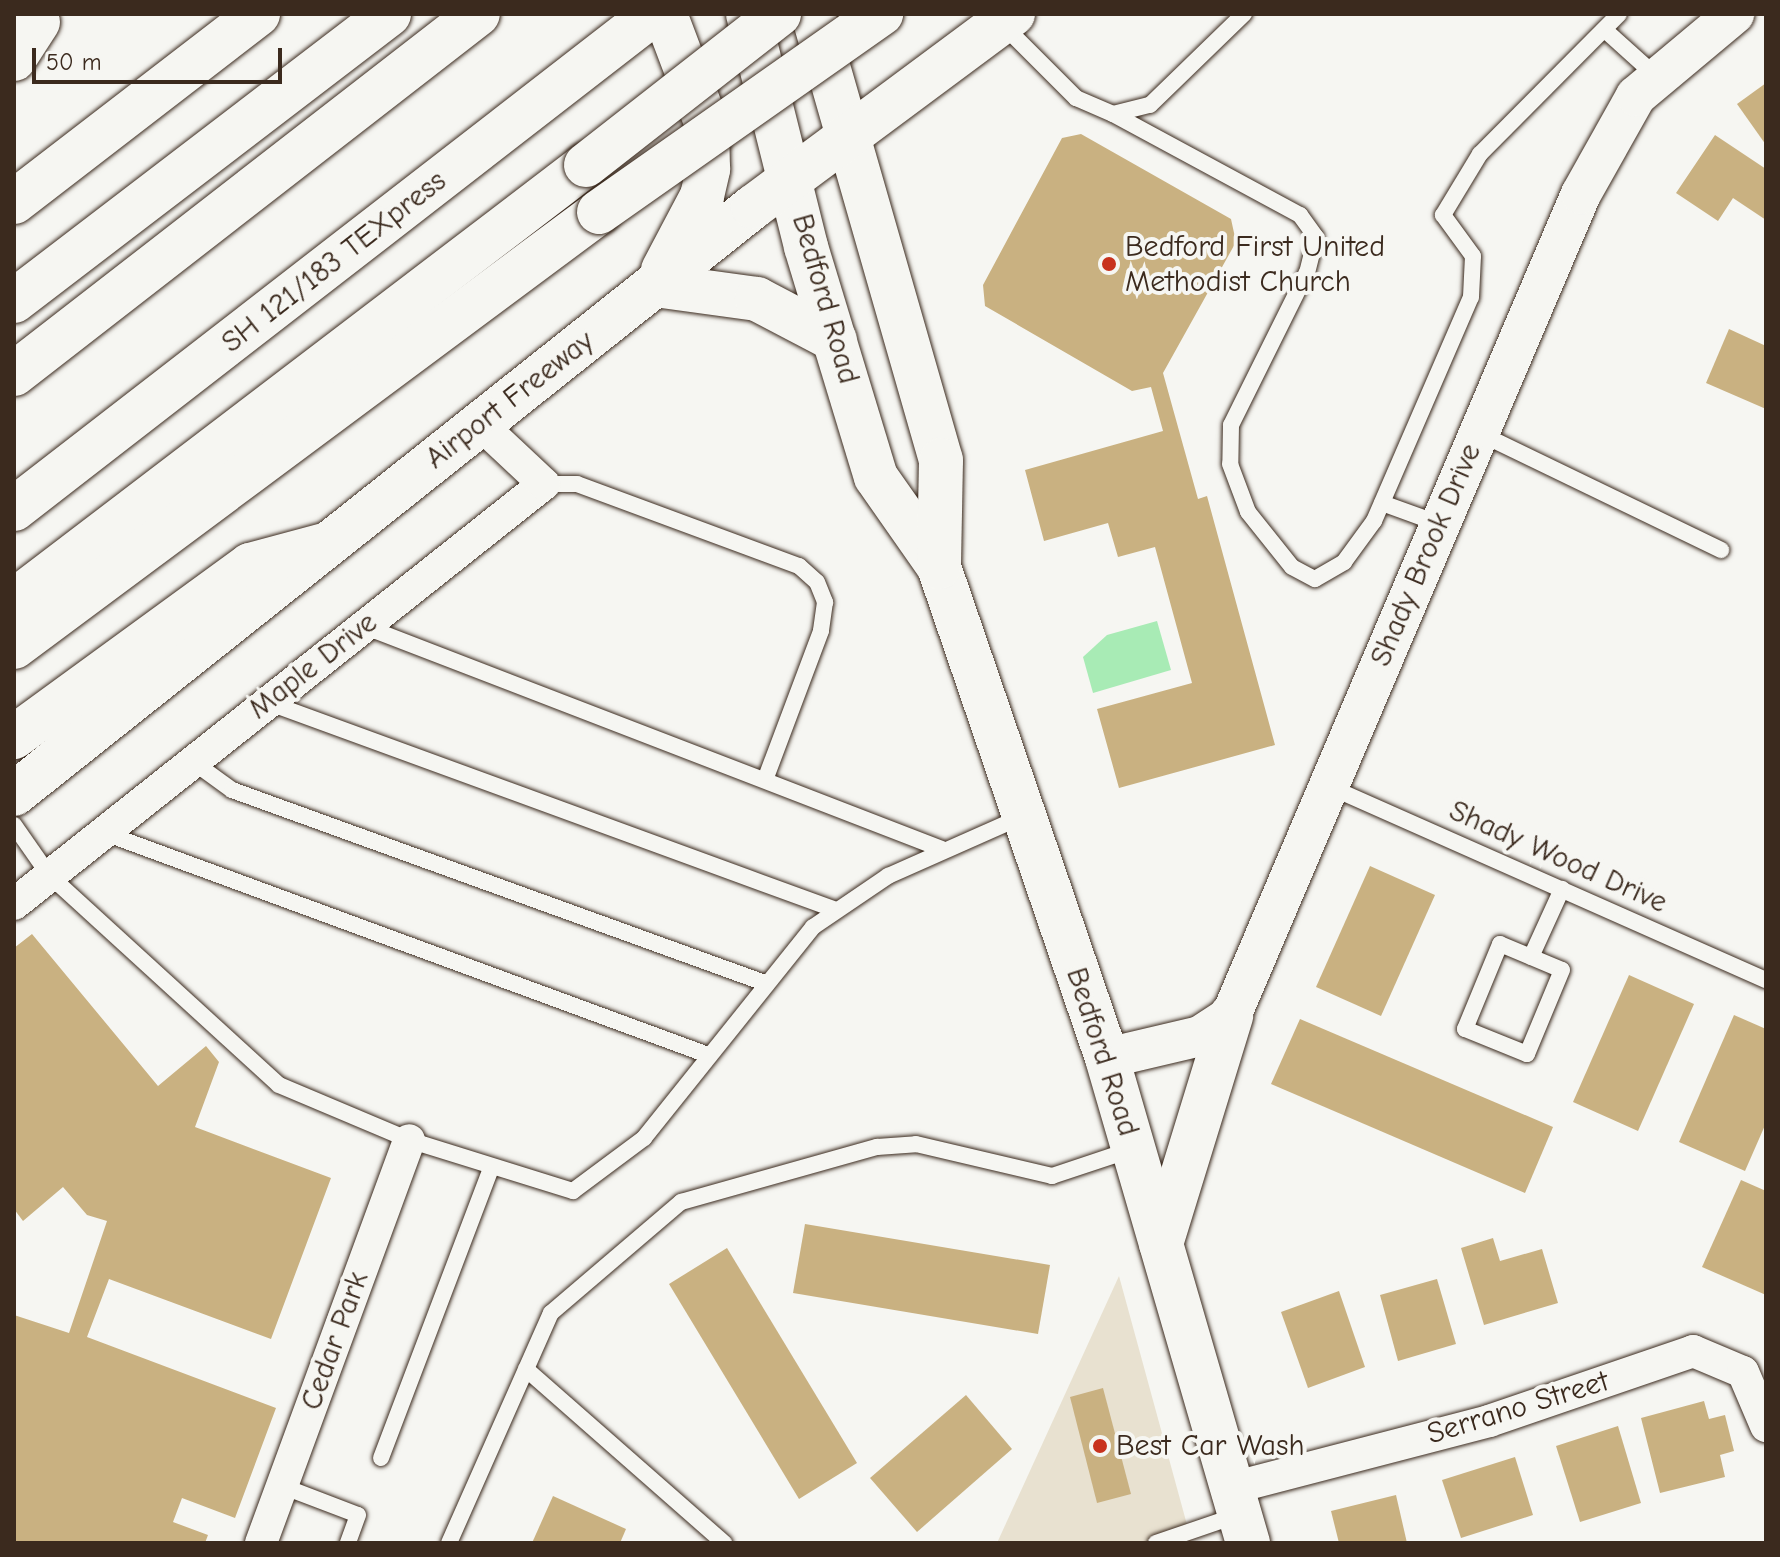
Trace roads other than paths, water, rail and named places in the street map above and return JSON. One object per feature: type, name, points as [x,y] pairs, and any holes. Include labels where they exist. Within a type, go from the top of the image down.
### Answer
[{"type":"main road","points":[[14,202],[258,14]]},
{"type":"main road","points":[[14,301],[389,14]]},
{"type":"main road","points":[[14,374],[478,14]]},
{"type":"main road","name":"SH 121/183 TEXpress","points":[[14,509],[653,14]]},
{"type":"main road","points":[[665,14],[707,125],[708,169],[702,196],[655,285],[757,299],[835,340]]},
{"type":"main road","name":"Bedford Road","points":[[748,14],[835,340],[876,477],[939,567],[1107,1058],[1240,1515]]},
{"type":"main road","points":[[14,601],[779,14]]},
{"type":"main road","name":"Bedford Road","points":[[813,14],[941,460],[939,567]]},
{"type":"main road","points":[[14,647],[599,212],[881,14]]},
{"type":"main road","name":"Airport Freeway","points":[[14,794],[655,285],[848,139],[997,17]]},
{"type":"main road","points":[[14,59],[33,26]]},
{"type":"main road","points":[[14,737],[250,565],[324,545]]},
{"type":"main road","points":[[1161,1244],[1231,1016]]},
{"type":"street","name":"Shady Brook Drive","points":[[1231,1016],[1326,786],[1581,194],[1636,96],[1734,14]]},
{"type":"street","points":[[480,424],[544,484]]},
{"type":"street","name":"Maple Drive","points":[[14,904],[544,484]]},
{"type":"street","points":[[1107,1058],[1200,1036],[1231,1016]]},
{"type":"street","name":"Cedar Park","points":[[261,1543],[409,1140]]},
{"type":"street","name":"Serrano Street","points":[[1240,1515],[1489,1421],[1693,1351],[1743,1372],[1766,1426]]},
{"type":"lane","points":[[1113,114],[1150,105],[1244,14]]},
{"type":"lane","points":[[997,17],[1076,98],[1113,114],[1300,215],[1316,237],[1307,272],[1231,425],[1230,464],[1248,512],[1292,567],[1315,579],[1344,562],[1382,503],[1478,272],[1443,215],[1480,154],[1606,31],[1619,14]]},
{"type":"lane","points":[[1606,31],[1657,77]]},
{"type":"lane","points":[[1479,433],[1721,550]]},
{"type":"lane","points":[[544,484],[577,484],[799,566],[817,582],[825,602],[821,631],[765,780]]},
{"type":"lane","points":[[1382,503],[1440,524]]},
{"type":"lane","points":[[366,627],[942,849]]},
{"type":"lane","points":[[267,702],[836,910]]},
{"type":"lane","points":[[192,761],[232,790],[762,982]]},
{"type":"lane","name":"Shady Wood Drive","points":[[1326,786],[1766,980]]},
{"type":"lane","points":[[14,825],[49,875],[279,1085],[409,1140],[491,1169],[573,1191],[611,1170],[644,1138],[762,982],[836,910],[942,849],[1023,816]]},
{"type":"lane","points":[[102,832],[708,1055]]},
{"type":"lane","points":[[1531,957],[1562,889]]},
{"type":"lane","points":[[1500,944],[1531,957],[1562,970],[1527,1054],[1465,1029],[1500,944]]},
{"type":"lane","points":[[449,1543],[551,1313],[681,1202],[877,1147],[916,1144],[1052,1176],[1133,1148]]},
{"type":"lane","points":[[381,1458],[491,1169]]},
{"type":"lane","points":[[526,1369],[724,1543]]},
{"type":"lane","points":[[282,1486],[358,1515],[348,1543]]},
{"type":"lane","points":[[1156,1543],[1240,1515]]},
{"type":"place","name":"Bedford First United Methodist Church","points":[[1109,264]]},
{"type":"place","name":"Best Car Wash","points":[[1100,1446]]}]
